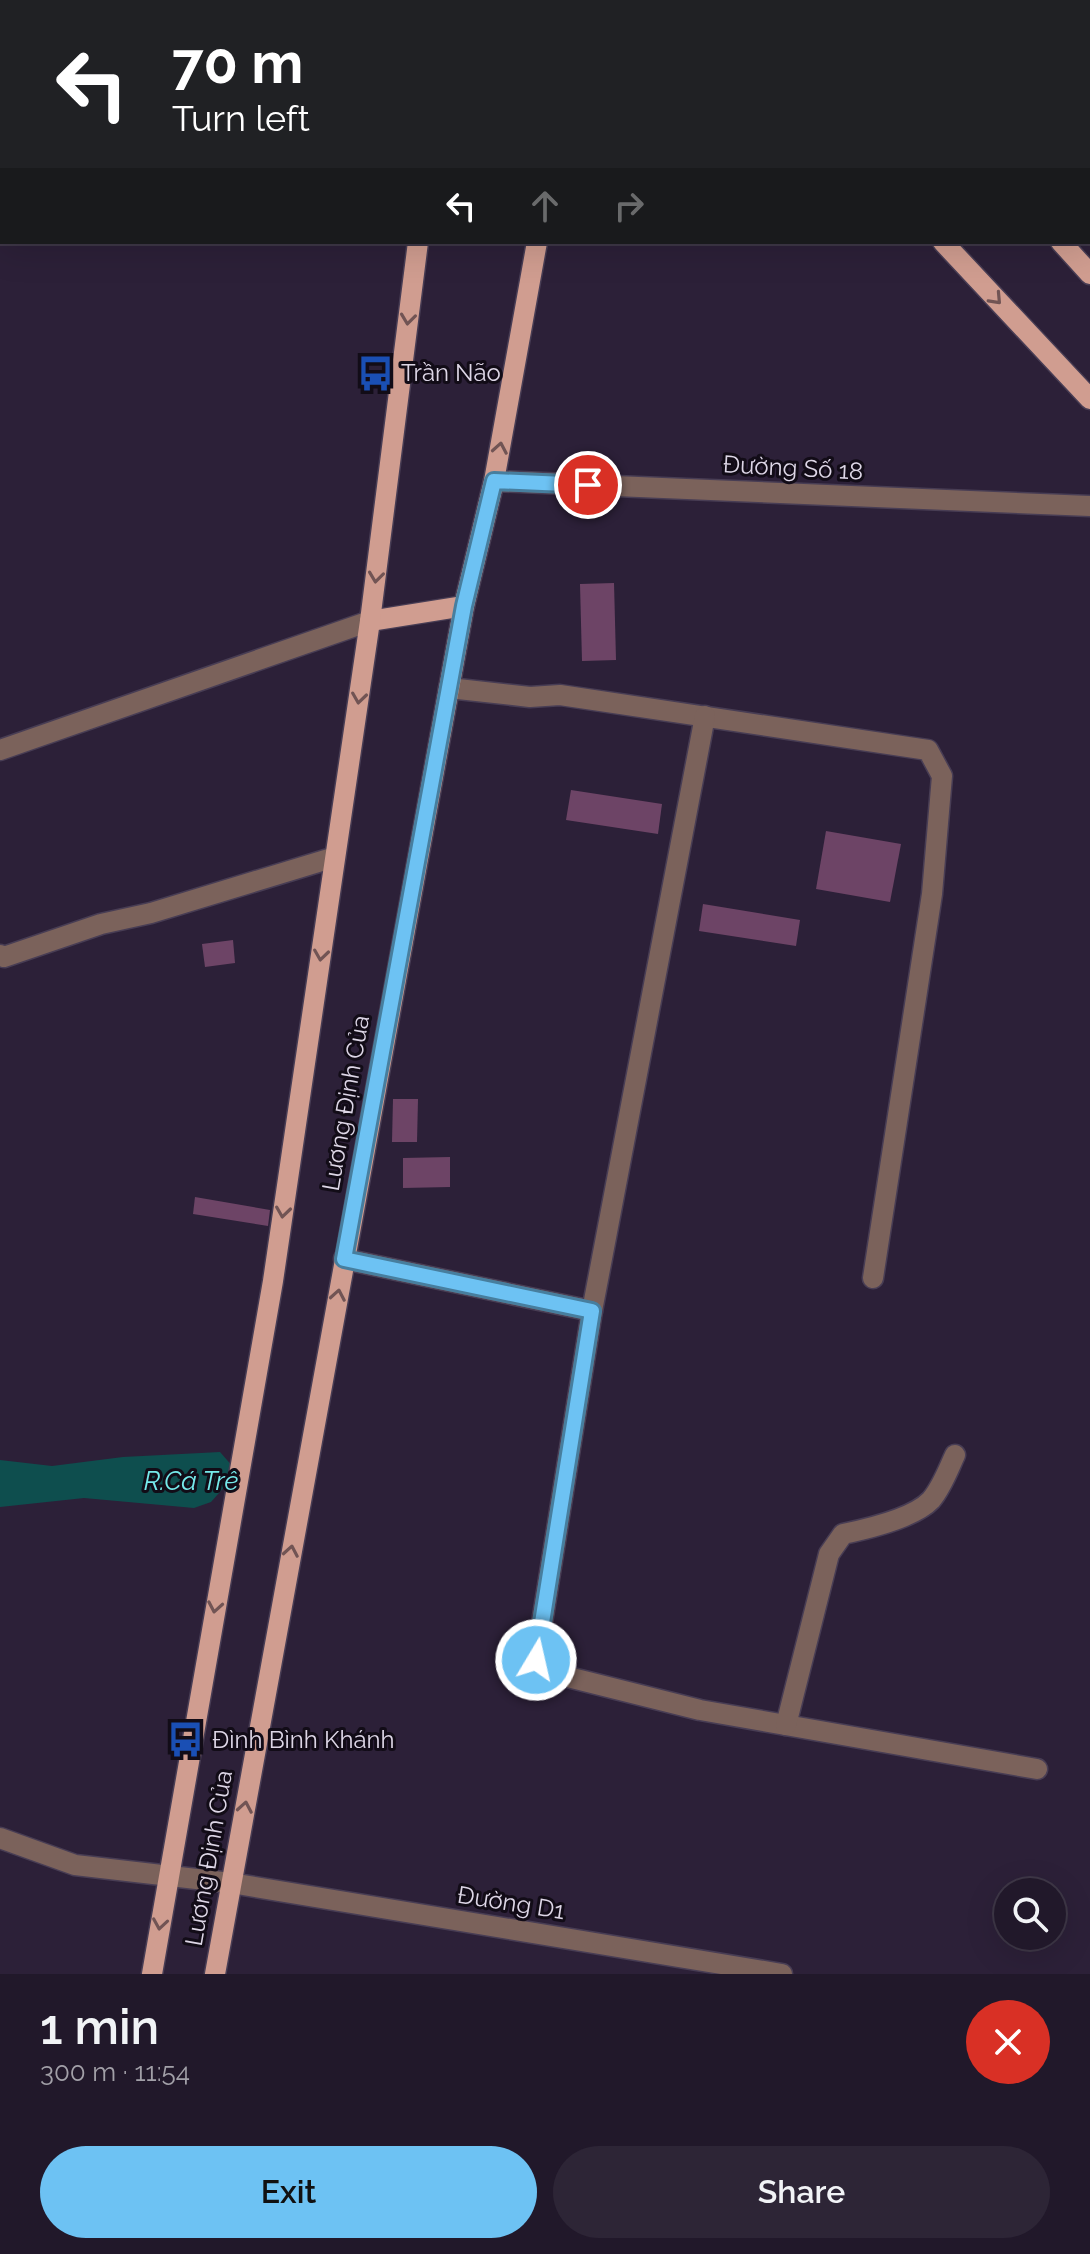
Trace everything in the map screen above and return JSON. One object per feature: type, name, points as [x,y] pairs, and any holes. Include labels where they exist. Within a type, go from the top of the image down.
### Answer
[{"type":"main road","name":"Lương Định Của","points":[[152,1974],[273,1281],[370,621],[418,244]]},
{"type":"main road","name":"Lương Định Của","points":[[215,1974],[464,606],[494,481],[537,244]]},
{"type":"main road","points":[[945,244],[1090,399]]},
{"type":"main road","points":[[1063,244],[1090,274]]},
{"type":"main road","points":[[370,621],[464,606]]},
{"type":"street","name":"Đường Số 18","points":[[494,481],[1090,506]]},
{"type":"street","points":[[0,750],[370,621]]},
{"type":"street","points":[[449,688],[530,697],[560,695],[928,750],[942,776],[932,894],[873,1278]]},
{"type":"street","points":[[705,716],[592,1311],[536,1660],[552,1673],[700,1710],[1037,1769]]},
{"type":"street","points":[[0,955],[4,957],[101,924],[151,913],[335,857]]},
{"type":"street","points":[[344,1259],[592,1311]]},
{"type":"street","points":[[786,1725],[829,1554],[843,1534],[885,1524],[930,1502],[944,1481],[955,1455]]},
{"type":"street","name":"Đường D1","points":[[0,1838],[75,1865],[231,1883],[782,1974]]},
{"type":"water","name":"R.Cá Trê","points":[[220,1452],[234,1468],[227,1484],[211,1502],[194,1508],[84,1498],[0,1507],[0,1460],[52,1466],[123,1457]]},
{"type":"building","points":[[614,583],[616,660],[582,661],[580,584]]},
{"type":"building","points":[[571,790],[662,804],[658,834],[566,820]]},
{"type":"building","points":[[826,831],[901,844],[890,902],[816,889]]},
{"type":"building","points":[[703,904],[800,920],[796,946],[699,931]]},
{"type":"building","points":[[233,940],[235,963],[205,967],[202,944]]},
{"type":"building","points":[[393,1099],[418,1099],[417,1142],[392,1142]]},
{"type":"building","points":[[450,1157],[450,1187],[403,1188],[403,1158]]},
{"type":"building","points":[[195,1197],[270,1210],[268,1226],[193,1214]]},
{"type":"place","name":"Trần Não","points":[[375,373]]},
{"type":"place","name":"Đình Bình Khánh","points":[[186,1740]]},
{"type":"route","points":[[536,1660],[592,1311],[344,1259],[464,606],[494,481],[588,485]]}]
